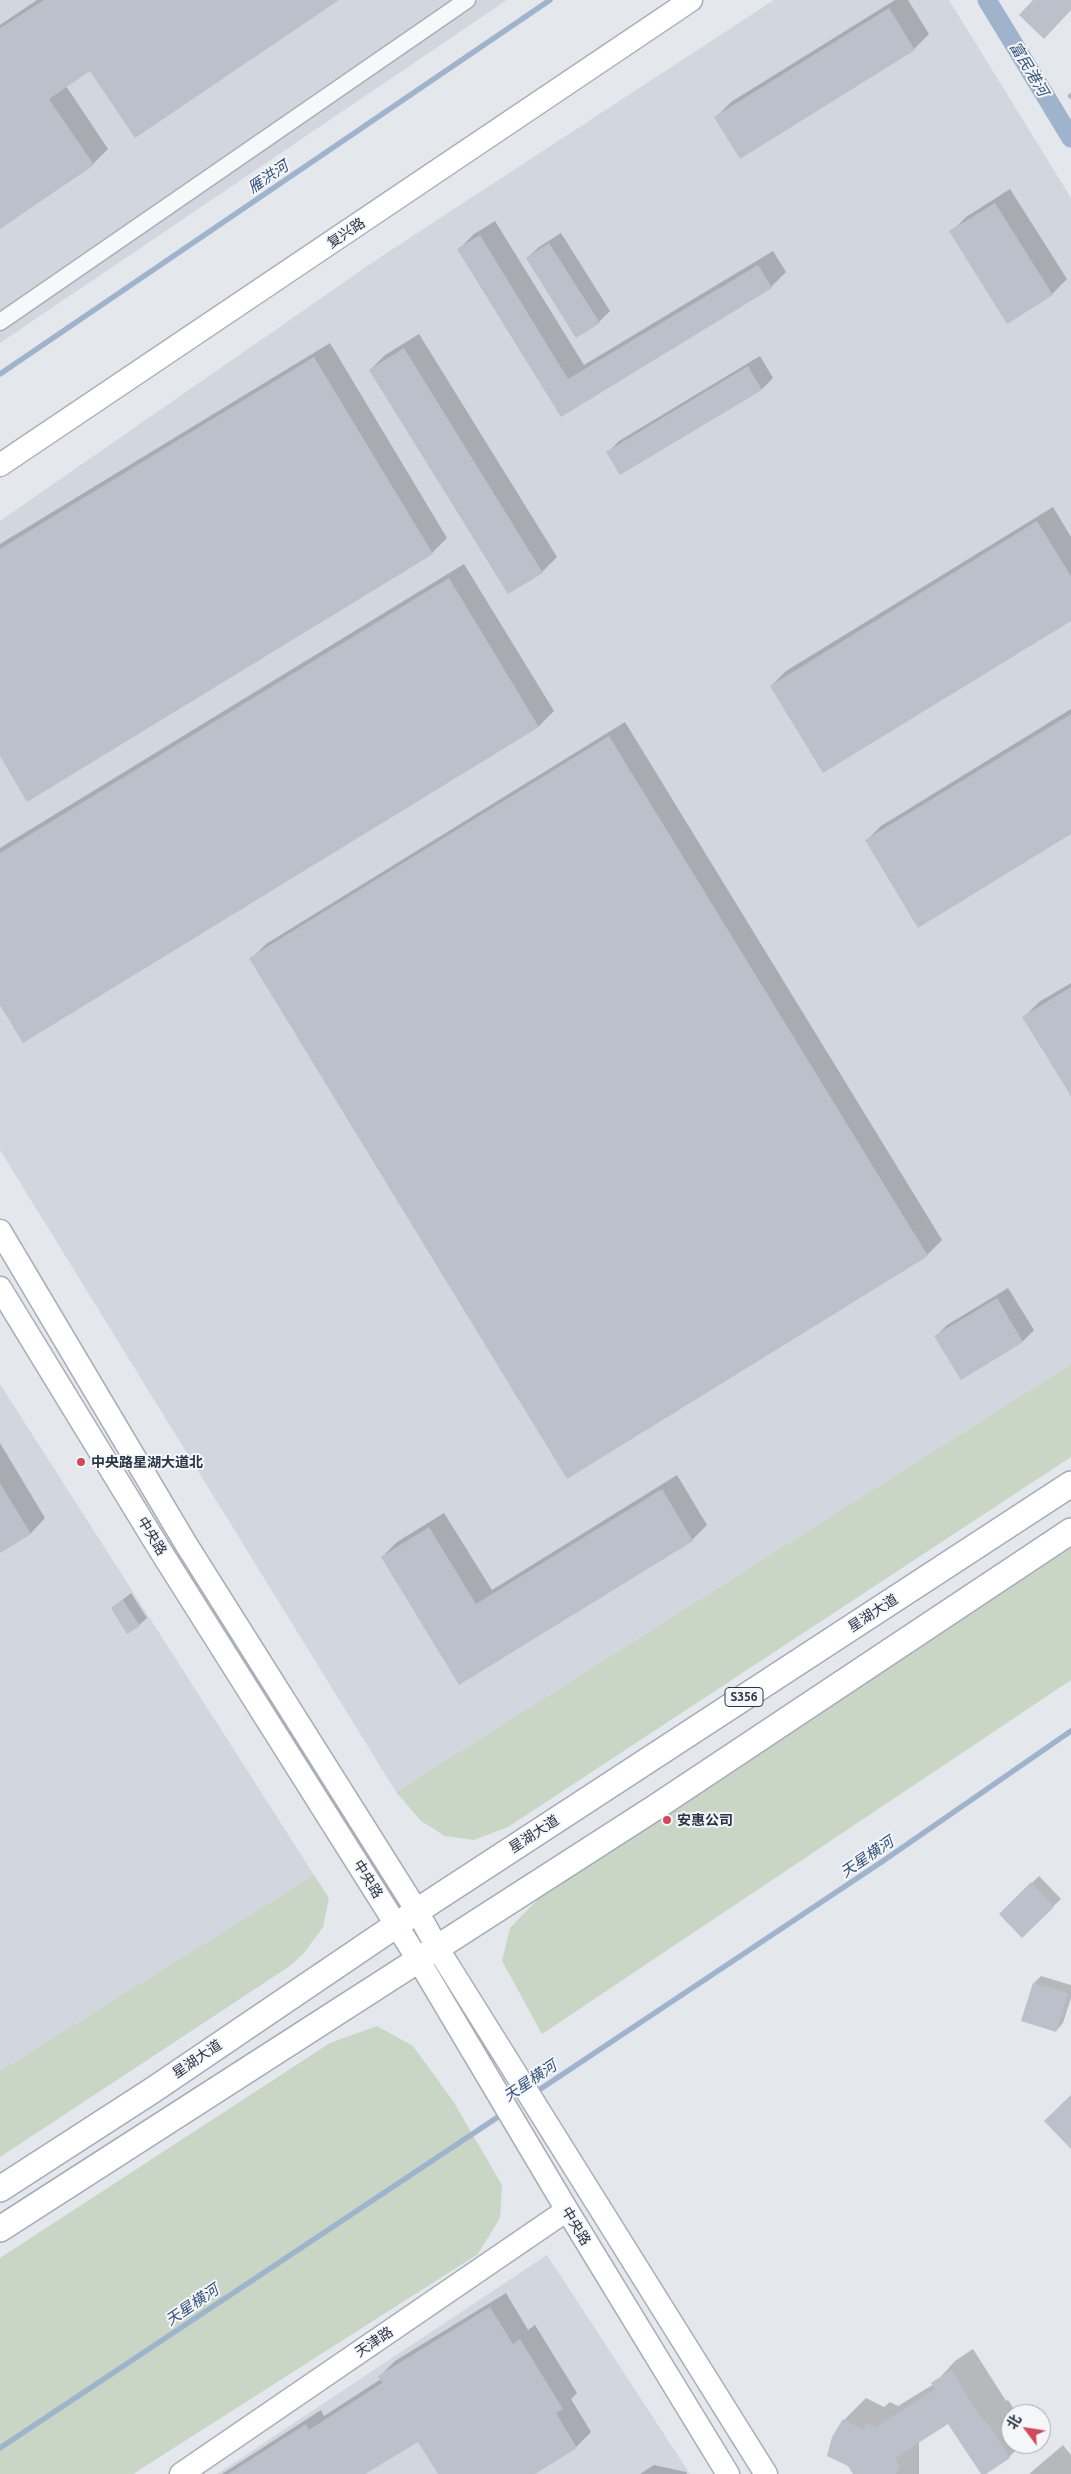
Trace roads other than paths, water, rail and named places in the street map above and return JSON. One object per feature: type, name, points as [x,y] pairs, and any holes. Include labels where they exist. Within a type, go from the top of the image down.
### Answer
[{"type":"main road","name":"星湖大道","points":[[0,2189],[153,2090],[417,1911],[1071,1484]]},
{"type":"main road","points":[[0,2229],[656,1808],[1071,1531]]},
{"type":"street","points":[[0,322],[467,0]]},
{"type":"street","name":"复兴路","points":[[0,465],[691,0]]},
{"type":"street","name":"中央路","points":[[0,1231],[186,1544],[417,1911],[429,1955],[483,2070],[728,2474]]},
{"type":"street","name":"中央路","points":[[0,1288],[160,1550],[396,1925],[429,1955],[506,2055],[766,2474]]},
{"type":"street","name":"天津路","points":[[181,2474],[567,2210]]},
{"type":"waterway","name":"雁洪河","points":[[0,374],[550,0]]},
{"type":"waterway","name":"富民港河","points":[[987,0],[1071,138]]},
{"type":"waterway","name":"天星横河","points":[[533,2094],[883,1861],[1071,1731]]},
{"type":"waterway","name":"天星横河","points":[[0,2448],[504,2113]]},
{"type":"place","name":"中央路星湖大道北","points":[[81,1462]]},
{"type":"place","name":"安惠公司","points":[[667,1820]]}]
